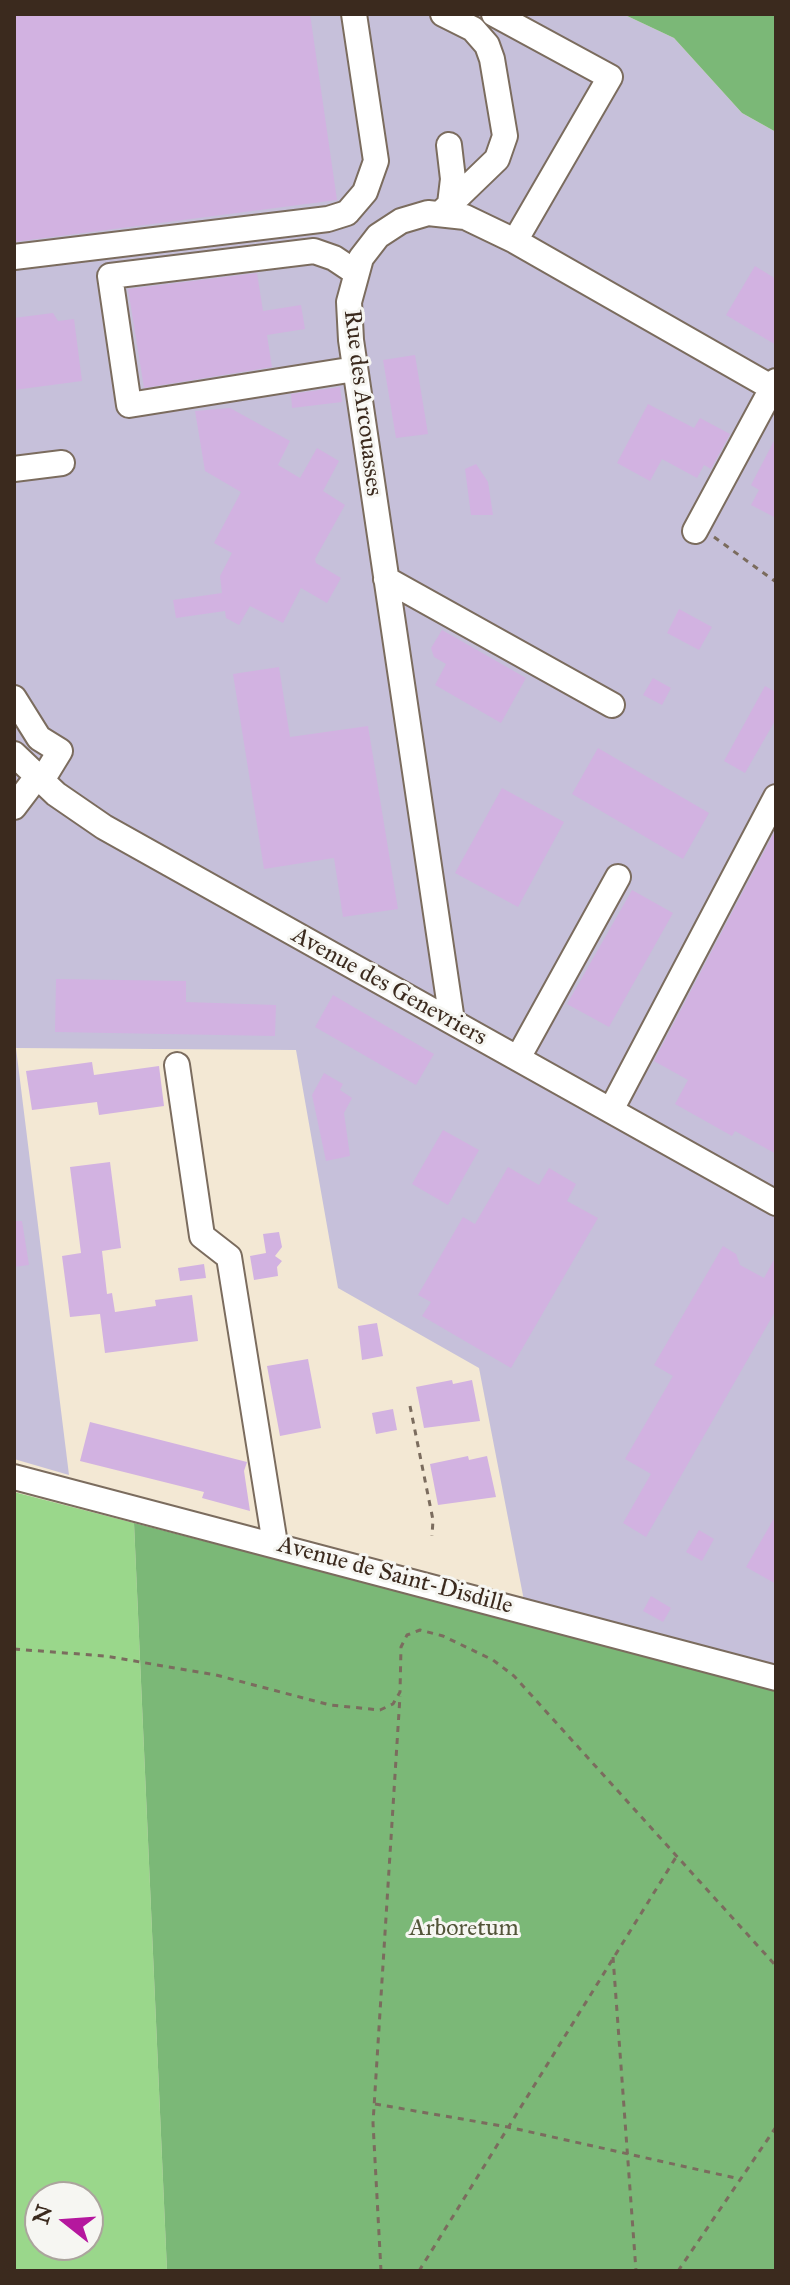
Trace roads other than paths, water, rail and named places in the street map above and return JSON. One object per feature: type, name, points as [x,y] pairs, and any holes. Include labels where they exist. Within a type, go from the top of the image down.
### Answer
[{"type":"street","points":[[14,257],[328,219],[347,213],[365,192],[376,161],[354,14]]},
{"type":"street","points":[[443,14],[473,29],[487,45],[505,128],[497,159],[445,209]]},
{"type":"street","points":[[494,14],[610,77],[515,241]]},
{"type":"street","points":[[445,209],[453,179],[449,145]]},
{"type":"street","name":"Rue des Arcouasses","points":[[452,1021],[355,369],[349,302],[355,272],[369,246],[388,227],[414,216],[445,209],[515,241],[775,387]]},
{"type":"street","points":[[355,272],[325,253],[302,251],[110,276],[129,405],[355,369]]},
{"type":"street","points":[[697,528],[775,387]]},
{"type":"street","points":[[14,469],[62,463]]},
{"type":"street","points":[[386,579],[612,705]]},
{"type":"street","points":[[14,698],[39,738],[60,751],[14,807]]},
{"type":"street","name":"Avenue des Genevriers","points":[[14,754],[38,780],[104,827],[776,1203]]},
{"type":"street","points":[[611,1110],[776,797]]},
{"type":"street","points":[[518,1058],[618,877]]},
{"type":"street","points":[[177,1065],[202,1236],[226,1251],[230,1260],[275,1544]]},
{"type":"street","name":"Avenue de Saint-Disdille","points":[[14,1477],[776,1678]]},
{"type":"park label","name":"Arboretum","points":[[464,1929]]}]
